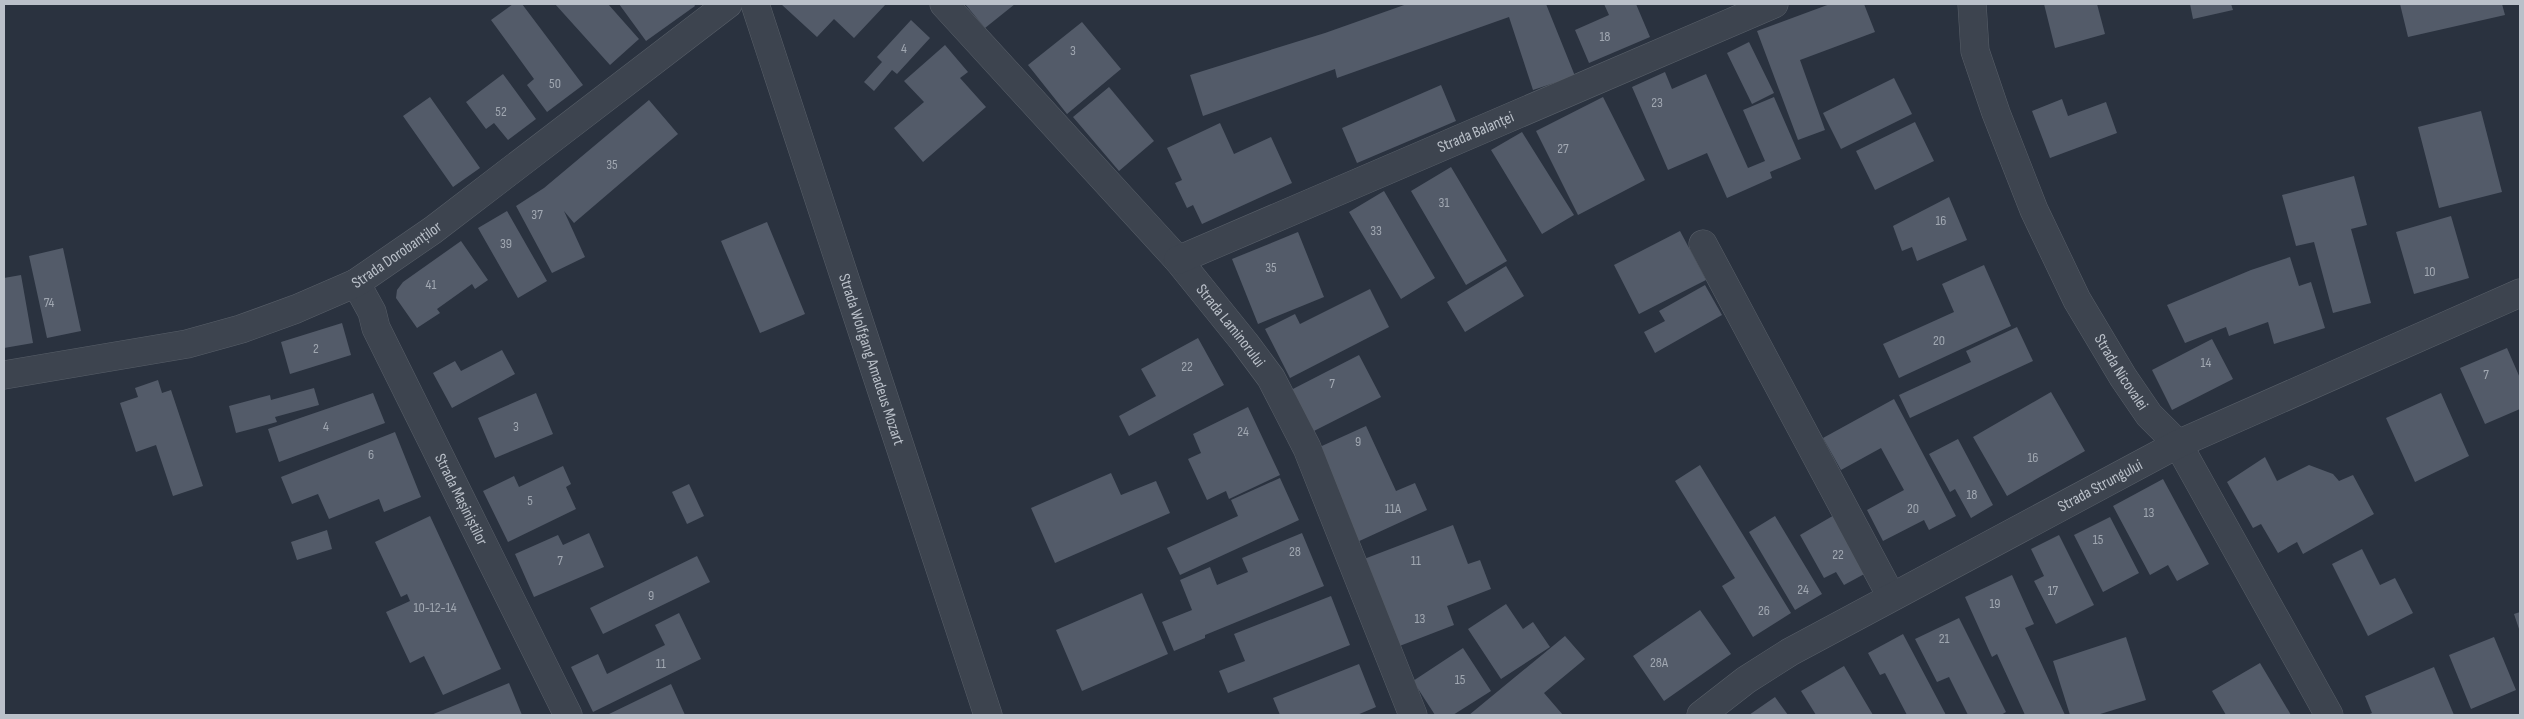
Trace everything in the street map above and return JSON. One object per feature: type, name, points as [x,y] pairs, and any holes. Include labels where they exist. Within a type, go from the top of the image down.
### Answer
[{"type":"street","name":"Strada Dorobanților","points":[[4,374],[187,344],[241,329],[296,309],[356,283],[432,230],[728,4]]},
{"type":"street","name":"Strada Wolfgang Amadeus Mozart","points":[[755,4],[988,715]]},
{"type":"street","name":"Strada Laminorului","points":[[944,4],[1178,260],[1271,378],[1308,448],[1413,715]]},
{"type":"street","name":"Strada Balanței","points":[[1178,260],[1774,4]]},
{"type":"street","name":"Strada Nicovalei","points":[[1972,4],[1975,51],[1996,113],[2034,210],[2076,300],[2123,377],[2149,415],[2178,444],[2329,715]]},
{"type":"street","points":[[1703,244],[1891,596]]},
{"type":"street","name":"Strada Mașiniștilor","points":[[356,283],[372,312],[376,328],[568,715]]},
{"type":"street","name":"Strada Strungului","points":[[1701,715],[1746,680],[1790,652],[1891,596],[2178,444],[2520,293]]},
{"type":"building","points":[[513,4],[522,4],[583,85],[547,112],[527,85],[534,79],[491,20]]},
{"type":"building","points":[[555,4],[608,4],[639,39],[610,65]]},
{"type":"building","points":[[619,4],[694,4],[695,6],[646,41]]},
{"type":"building","points":[[781,4],[886,4],[854,38],[834,19],[817,37]]},
{"type":"building","points":[[965,4],[1015,4],[985,28]]},
{"type":"building","points":[[1407,4],[1546,4],[1575,76],[1533,90],[1509,17],[1337,78],[1335,69],[1203,116],[1190,75],[1325,33]]},
{"type":"building","points":[[1604,4],[1636,4],[1650,37],[1589,63],[1575,30],[1609,15]]},
{"type":"building","points":[[1830,4],[1864,4],[1875,32],[1800,60],[1825,130],[1798,140],[1757,31]]},
{"type":"building","points":[[2044,4],[2097,4],[2105,34],[2055,48]]},
{"type":"building","points":[[2190,4],[2231,4],[2233,10],[2193,19]]},
{"type":"building","points":[[2400,4],[2502,4],[2505,15],[2408,37]]},
{"type":"building","points":[[911,20],[930,38],[897,74],[892,70],[874,91],[864,82],[882,62],[877,57]]},
{"type":"building","points":[[1082,22],[1121,69],[1067,114],[1028,65]]},
{"type":"building","points":[[1749,42],[1774,93],[1752,104],[1727,53]]},
{"type":"building","points":[[945,45],[968,72],[960,78],[986,107],[923,162],[894,128],[924,102],[904,81]]},
{"type":"building","points":[[1665,72],[1672,89],[1706,74],[1748,168],[1765,161],[1743,110],[1774,97],[1801,159],[1770,172],[1772,178],[1727,198],[1707,153],[1668,170],[1632,87]]},
{"type":"building","points":[[503,74],[536,119],[508,140],[494,123],[486,129],[466,102]]},
{"type":"building","points":[[1894,78],[1912,114],[1841,149],[1823,113]]},
{"type":"building","points":[[1441,85],[1456,121],[1357,163],[1342,128]]},
{"type":"building","points":[[1109,87],[1154,141],[1119,171],[1073,117]]},
{"type":"building","points":[[430,97],[480,168],[453,187],[403,116]]},
{"type":"building","points":[[1603,97],[1645,180],[1578,215],[1536,131]]},
{"type":"building","points":[[2062,99],[2068,116],[2106,102],[2117,133],[2050,158],[2032,111]]},
{"type":"building","points":[[649,100],[678,134],[574,223],[564,211],[585,257],[552,273],[516,206],[544,188]]},
{"type":"building","points":[[2481,111],[2502,192],[2439,208],[2418,127]]},
{"type":"building","points":[[1915,122],[1934,161],[1875,190],[1856,151]]},
{"type":"building","points":[[1220,123],[1234,154],[1271,137],[1292,183],[1202,224],[1193,205],[1187,208],[1175,183],[1182,180],[1167,148]]},
{"type":"building","points":[[1522,132],[1574,215],[1542,234],[1491,150]]},
{"type":"building","points":[[1451,167],[1507,261],[1466,285],[1411,191]]},
{"type":"building","points":[[2354,176],[2367,225],[2351,229],[2371,303],[2333,313],[2314,242],[2296,246],[2282,195]]},
{"type":"building","points":[[1384,191],[1435,278],[1401,299],[1349,212]]},
{"type":"building","points":[[1949,197],[1967,240],[1917,261],[1912,247],[1902,251],[1893,226]]},
{"type":"building","points":[[507,211],[547,281],[518,298],[478,228]]},
{"type":"building","points":[[2451,216],[2469,278],[2414,294],[2396,232]]},
{"type":"building","points":[[767,222],[805,314],[760,333],[721,241]]},
{"type":"building","points":[[1680,231],[1706,280],[1639,314],[1614,265]]},
{"type":"building","points":[[1298,232],[1324,297],[1258,324],[1232,259]]},
{"type":"building","points":[[461,241],[488,280],[475,289],[472,284],[437,309],[440,313],[417,328],[396,298],[397,290],[403,282]]},
{"type":"building","points":[[63,248],[81,331],[47,338],[29,256]]},
{"type":"building","points":[[2290,257],[2299,286],[2311,282],[2325,328],[2274,344],[2268,322],[2229,336],[2226,327],[2185,343],[2167,305],[2251,270]]},
{"type":"building","points":[[1984,265],[2011,326],[1899,378],[1883,344],[1954,312],[1942,284]]},
{"type":"building","points":[[1506,266],[1524,296],[1465,332],[1447,302]]},
{"type":"building","points":[[21,275],[33,343],[4,348],[4,278]]},
{"type":"building","points":[[1705,285],[1722,315],[1655,353],[1644,332],[1665,321],[1659,311]]},
{"type":"building","points":[[1370,289],[1389,327],[1290,378],[1265,329],[1295,314],[1300,324]]},
{"type":"building","points":[[342,323],[351,355],[290,374],[281,342]]},
{"type":"building","points":[[2017,327],[2033,361],[1910,418],[1899,395],[1971,362],[1966,351]]},
{"type":"building","points":[[1198,338],[1224,385],[1129,436],[1119,416],[1156,396],[1141,369]]},
{"type":"building","points":[[2212,339],[2233,379],[2172,410],[2152,370]]},
{"type":"building","points":[[2507,348],[2520,378],[2520,409],[2485,424],[2460,368]]},
{"type":"building","points":[[502,350],[515,374],[452,408],[433,373],[455,361],[461,371]]},
{"type":"building","points":[[1359,355],[1381,397],[1310,433],[1289,391]]},
{"type":"building","points":[[158,380],[162,393],[171,390],[203,486],[173,496],[156,445],[136,452],[120,403],[138,397],[135,388]]},
{"type":"building","points":[[314,388],[319,405],[275,417],[277,422],[236,433],[229,406],[270,395],[271,400]]},
{"type":"building","points":[[2051,392],[2085,451],[2007,496],[1973,437]]},
{"type":"building","points":[[373,393],[385,423],[279,462],[268,429]]},
{"type":"building","points":[[536,393],[553,434],[495,458],[478,418]]},
{"type":"building","points":[[2441,393],[2469,456],[2415,482],[2386,418]]},
{"type":"building","points":[[1894,399],[1956,516],[1929,530],[1924,520],[1883,541],[1867,510],[1904,490],[1881,448],[1841,470],[1823,438]]},
{"type":"building","points":[[1248,407],[1280,475],[1229,499],[1226,491],[1207,500],[1188,459],[1201,453],[1193,434]]},
{"type":"building","points":[[1366,426],[1396,491],[1415,483],[1427,510],[1355,543],[1313,450]]},
{"type":"building","points":[[395,432],[421,497],[384,512],[379,499],[329,519],[318,494],[292,504],[281,477]]},
{"type":"building","points":[[1958,439],[1993,505],[1971,518],[1955,489],[1950,492],[1929,454]]},
{"type":"building","points":[[2265,457],[2277,481],[2309,465],[2333,474],[2339,481],[2353,475],[2374,514],[2303,554],[2297,542],[2278,553],[2261,524],[2253,528],[2227,482]]},
{"type":"building","points":[[1700,465],[1791,613],[1753,637],[1722,586],[1735,578],[1675,481]]},
{"type":"building","points":[[563,466],[571,484],[566,487],[576,509],[508,542],[483,491],[514,476],[519,487]]},
{"type":"building","points":[[1111,473],[1121,495],[1156,481],[1170,513],[1055,563],[1031,508]]},
{"type":"building","points":[[1280,478],[1299,520],[1180,575],[1167,548],[1238,516],[1231,500]]},
{"type":"building","points":[[2163,479],[2209,564],[2177,581],[2168,565],[2150,575],[2113,506]]},
{"type":"building","points":[[689,484],[704,516],[687,524],[672,492]]},
{"type":"building","points":[[1836,514],[1868,572],[1844,585],[1836,572],[1824,578],[1800,535]]},
{"type":"building","points":[[430,516],[501,669],[443,695],[424,656],[410,663],[386,612],[410,601],[407,594],[401,597],[375,542]]},
{"type":"building","points":[[1775,516],[1822,594],[1795,610],[1749,532]]},
{"type":"building","points":[[2110,517],[2139,573],[2103,592],[2074,535]]},
{"type":"building","points":[[1453,525],[1468,564],[1480,560],[1491,589],[1447,606],[1454,625],[1397,647],[1364,559]]},
{"type":"building","points":[[327,530],[332,549],[297,560],[291,542]]},
{"type":"building","points":[[589,533],[604,567],[534,597],[515,554],[558,535],[563,545]]},
{"type":"building","points":[[1302,533],[1324,586],[1205,635],[1205,638],[1174,651],[1162,622],[1192,610],[1180,580],[1210,567],[1217,585],[1248,572],[1242,558]]},
{"type":"building","points":[[2059,535],[2094,605],[2056,624],[2034,581],[2044,576],[2031,549]]},
{"type":"building","points":[[2362,549],[2380,585],[2395,578],[2413,613],[2368,636],[2332,564]]},
{"type":"building","points":[[697,556],[710,582],[603,634],[590,608]]},
{"type":"building","points":[[2012,575],[2034,624],[2025,628],[2065,715],[2025,715],[1997,654],[1992,657],[1965,597]]},
{"type":"building","points":[[1142,593],[1168,654],[1082,691],[1056,630]]},
{"type":"building","points":[[1331,596],[1350,645],[1228,693],[1219,671],[1245,661],[1234,634]]},
{"type":"building","points":[[1506,604],[1523,629],[1533,622],[1550,647],[1501,679],[1468,629]]},
{"type":"building","points":[[1700,610],[1731,654],[1664,701],[1633,656]]},
{"type":"building","points":[[2520,612],[2520,632],[2514,614]]},
{"type":"building","points":[[679,613],[701,659],[593,712],[571,667],[598,654],[607,674],[665,645],[655,625]]},
{"type":"building","points":[[1959,618],[2006,712],[2001,715],[1968,715],[1949,677],[1937,682],[1915,639]]},
{"type":"building","points":[[1903,634],[1946,715],[1907,715],[1885,673],[1880,675],[1868,653]]},
{"type":"building","points":[[1565,636],[1585,659],[1544,693],[1563,715],[1469,715]]},
{"type":"building","points":[[2126,637],[2146,700],[2097,715],[2070,715],[2053,661]]},
{"type":"building","points":[[2494,637],[2516,690],[2471,709],[2449,655]]},
{"type":"building","points":[[1463,648],[1491,691],[1453,715],[1435,715],[1413,681]]},
{"type":"building","points":[[2260,663],[2291,715],[2226,715],[2212,691]]},
{"type":"building","points":[[1359,664],[1376,707],[1357,715],[1280,715],[1273,698]]},
{"type":"building","points":[[1844,666],[1873,715],[1816,715],[1801,691]]},
{"type":"building","points":[[2434,667],[2454,715],[2367,715],[2372,713],[2365,696]]},
{"type":"building","points":[[509,683],[522,715],[431,715]]},
{"type":"building","points":[[671,684],[685,715],[607,715]]},
{"type":"building","points":[[1775,697],[1788,715],[1749,715]]}]
